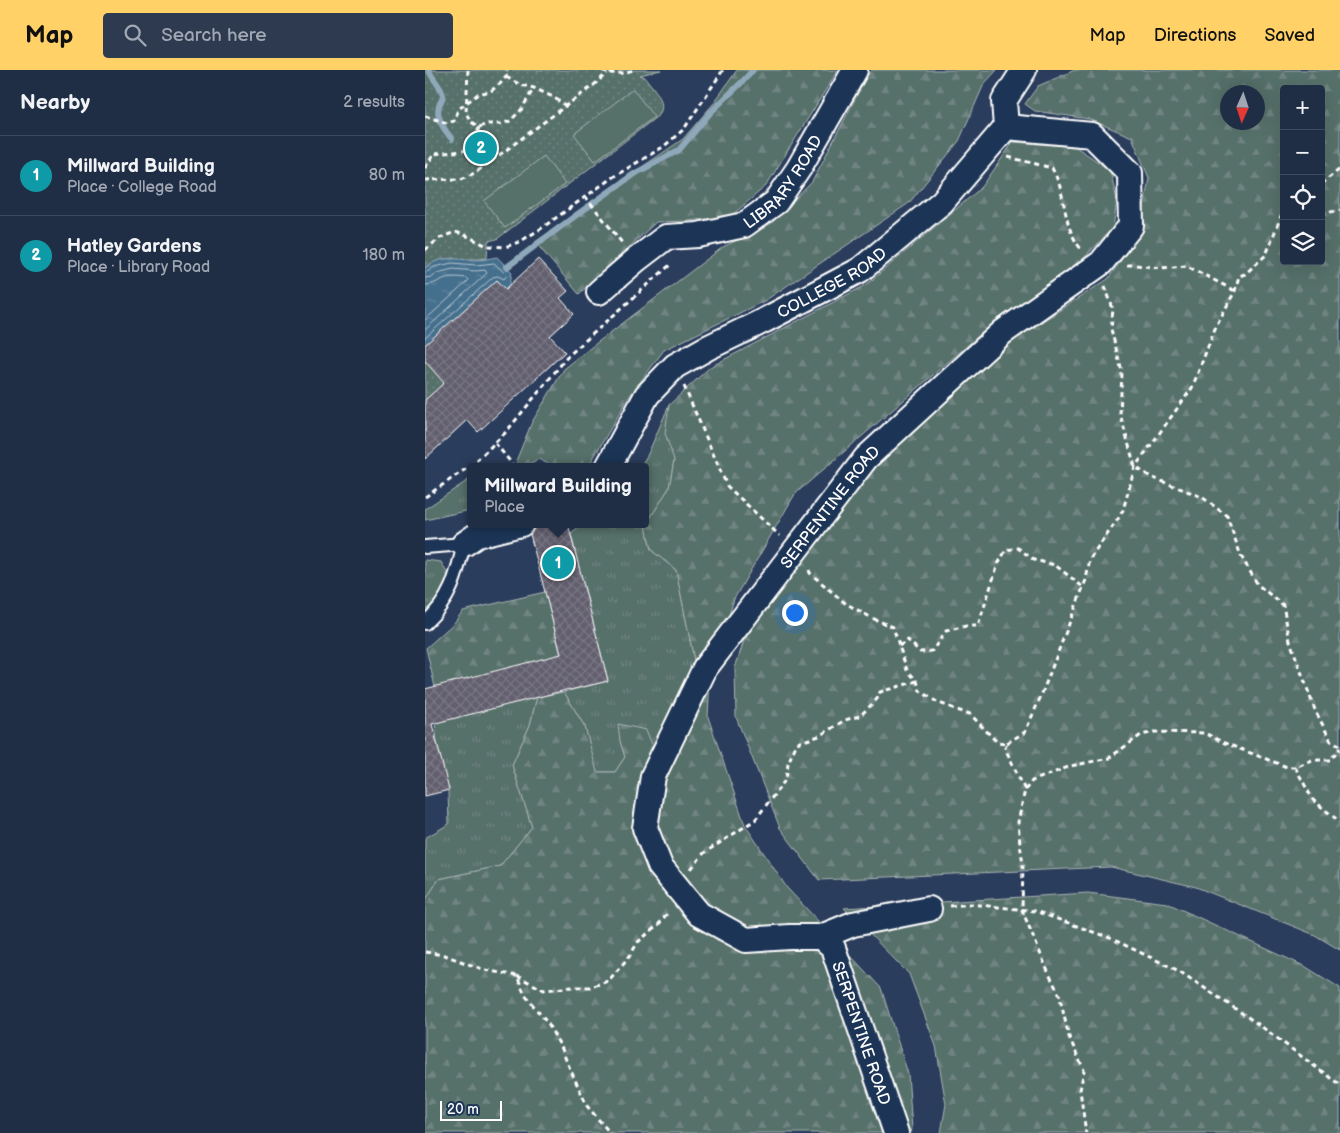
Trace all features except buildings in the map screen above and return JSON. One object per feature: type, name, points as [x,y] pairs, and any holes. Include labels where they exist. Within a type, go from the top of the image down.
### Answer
[{"type":"street","name":"LIBRARY ROAD","points":[[599,292],[666,237],[698,235],[744,225],[776,202],[799,168],[855,70]]},
{"type":"street","points":[[1006,127],[1004,101],[1024,70]]},
{"type":"street","name":"COLLEGE ROAD","points":[[610,463],[647,395],[675,366],[860,270],[942,202],[1006,127]]},
{"type":"street","name":"SERPENTINE ROAD","points":[[929,909],[853,924],[821,937],[746,940],[699,914],[660,866],[645,828],[653,776],[705,668],[866,458],[1003,332],[1097,266],[1131,226],[1130,173],[1092,135],[1006,127]]},
{"type":"street","points":[[464,544],[477,535],[505,528]]},
{"type":"street","name":"SERPENTINE ROAD","points":[[821,937],[833,948],[896,1133]]},
{"type":"lane","points":[[425,548],[464,544],[456,577],[447,597],[435,614],[425,623]]},
{"type":"path","points":[[468,70],[466,113],[471,122],[479,127]]},
{"type":"path","points":[[425,116],[454,122],[457,112],[479,94],[491,90],[501,83],[506,77],[507,70]]},
{"type":"path","points":[[601,70],[607,73]]},
{"type":"path","points":[[425,180],[461,180],[475,173],[594,86],[607,73],[633,70]]},
{"type":"path","points":[[425,250],[439,238],[455,232],[487,246],[505,247],[519,242],[613,177],[663,147],[684,129],[723,70]]},
{"type":"path","points":[[506,77],[553,97],[566,106]]},
{"type":"path","points":[[479,127],[510,121],[521,110],[534,88]]},
{"type":"path","points":[[425,168],[434,154],[463,151],[474,145],[479,127]]},
{"type":"path","points":[[986,151],[1052,168],[1059,185],[1068,228],[1076,243],[1097,266],[1113,309],[1111,329],[1122,372],[1120,414],[1135,467],[1151,477],[1202,497],[1227,516],[1241,556],[1258,585],[1283,604],[1290,641],[1315,710],[1331,741],[1340,747],[1330,760],[1312,760],[1295,767],[1287,767],[1222,742],[1205,732],[1155,732],[1141,735],[1109,758],[1071,766],[1032,781],[1025,790],[1018,822],[1023,864],[1022,910],[1059,994],[1069,1037],[1084,1070],[1080,1090],[1086,1133]]},
{"type":"path","points":[[1325,181],[1340,169]]},
{"type":"path","points":[[585,196],[619,239]]},
{"type":"path","points":[[1325,213],[1340,210]]},
{"type":"path","points":[[675,366],[727,486],[808,562],[810,573],[845,602],[872,618],[893,627],[907,670],[917,681],[920,691],[937,702],[970,714],[997,742],[1007,743],[1025,732],[1086,580],[1090,560],[1123,510],[1135,467],[1192,388],[1215,326],[1235,291],[1239,276],[1245,274],[1266,254],[1281,220]]},
{"type":"path","points":[[474,463],[506,432],[568,356],[675,260],[698,235]]},
{"type":"path","points":[[1097,266],[1136,265],[1160,268],[1187,266],[1235,291]]},
{"type":"path","points":[[495,443],[512,463]]},
{"type":"path","points":[[425,497],[467,468]]},
{"type":"path","points":[[899,646],[908,640],[920,652],[932,651],[946,631],[966,626],[978,626],[999,564],[1006,550],[1018,548],[1034,560],[1055,565],[1083,587]]},
{"type":"path","points":[[425,952],[445,955],[485,970],[517,976],[544,990],[589,987],[608,981],[629,957],[638,942],[659,924],[671,909],[677,887],[704,853],[755,820],[786,779],[788,763],[797,743],[819,736],[845,720],[860,716],[877,699],[880,692],[917,681]]},
{"type":"path","points":[[1007,743],[1005,748],[1025,790]]},
{"type":"path","points":[[1295,767],[1313,800],[1340,822]]},
{"type":"path","points":[[929,909],[971,904],[1035,911],[1110,938],[1179,970],[1258,1024],[1340,1085]]},
{"type":"path","points":[[517,976],[525,995],[548,1024],[562,1049],[587,1106],[609,1133]]},
{"type":"green space","points":[[425,70],[661,70],[640,75],[645,77],[658,95],[662,105],[659,115],[497,239],[488,241],[487,258],[440,260],[425,268]]},
{"type":"green space","points":[[737,70],[838,70],[766,186],[731,216],[688,221],[656,222],[579,294],[535,242],[683,139],[714,103]]},
{"type":"green space","points":[[872,70],[997,70],[984,84],[959,141],[909,203],[766,300],[664,350],[629,397],[590,463],[546,463],[538,459],[531,463],[517,463],[516,461],[532,422],[564,369],[723,247],[772,223],[812,182],[867,76]]},
{"type":"green space","points":[[1075,70],[1340,70],[1340,950],[1315,935],[1196,887],[1111,867],[819,880],[780,828],[736,717],[735,668],[753,613],[828,504],[1006,345],[1108,279],[1139,235],[1149,178],[1132,137],[1089,119],[1035,111],[1025,104],[1038,86]]},
{"type":"green space","points":[[633,89],[654,117],[595,161],[574,134]]},
{"type":"green space","points":[[1013,142],[1076,147],[1110,170],[1117,200],[1113,228],[1079,263],[991,325],[795,494],[734,599],[710,677],[708,717],[745,825],[787,888],[881,988],[908,1074],[911,1133],[425,1133],[425,901],[439,879],[500,866],[532,827],[512,765],[530,725],[537,697],[564,692],[585,727],[597,772],[615,772],[625,757],[620,741],[618,724],[646,730],[655,751],[673,757],[689,731],[697,675],[676,570],[651,550],[647,528],[649,528],[649,520],[669,488],[674,460],[665,433],[669,405],[710,367],[866,285],[982,187]]},
{"type":"green space","points":[[544,156],[565,184],[505,228],[484,201]]},
{"type":"green space","points":[[435,355],[444,383],[425,400],[425,361],[426,363]]},
{"type":"green space","points":[[669,405],[674,460],[669,488],[649,520],[649,463],[642,463]]},
{"type":"green space","points":[[467,481],[467,511],[425,520],[425,509]]},
{"type":"green space","points":[[579,528],[647,528],[651,550],[676,570],[697,675],[689,731],[673,757],[620,741],[625,757],[615,772],[596,772],[585,727],[564,692],[608,681],[571,534]]},
{"type":"green space","points":[[425,560],[441,562],[448,575],[444,589],[430,607],[425,610]]},
{"type":"green space","points":[[545,592],[561,656],[435,687],[426,648],[454,623],[463,611]]},
{"type":"green space","points":[[537,697],[530,725],[512,765],[532,827],[500,866],[439,879],[425,901],[425,838],[449,824],[448,790],[435,723]]},
{"type":"green space","points":[[1088,893],[1167,903],[1306,967],[1340,988],[1340,1133],[941,1133],[946,1104],[936,1046],[909,974],[844,908]]},
{"type":"water","points":[[497,257],[512,272],[510,285],[425,345],[425,268],[443,259],[479,260]]},
{"type":"waterway","points":[[429,70],[443,95],[438,115],[452,139]]},
{"type":"waterway","points":[[507,267],[634,174],[679,150],[710,113],[753,70]]},
{"type":"place","name":"Hatley Gardens","points":[[481,148]]},
{"type":"place","name":"Millward Building","points":[[558,563]]}]
